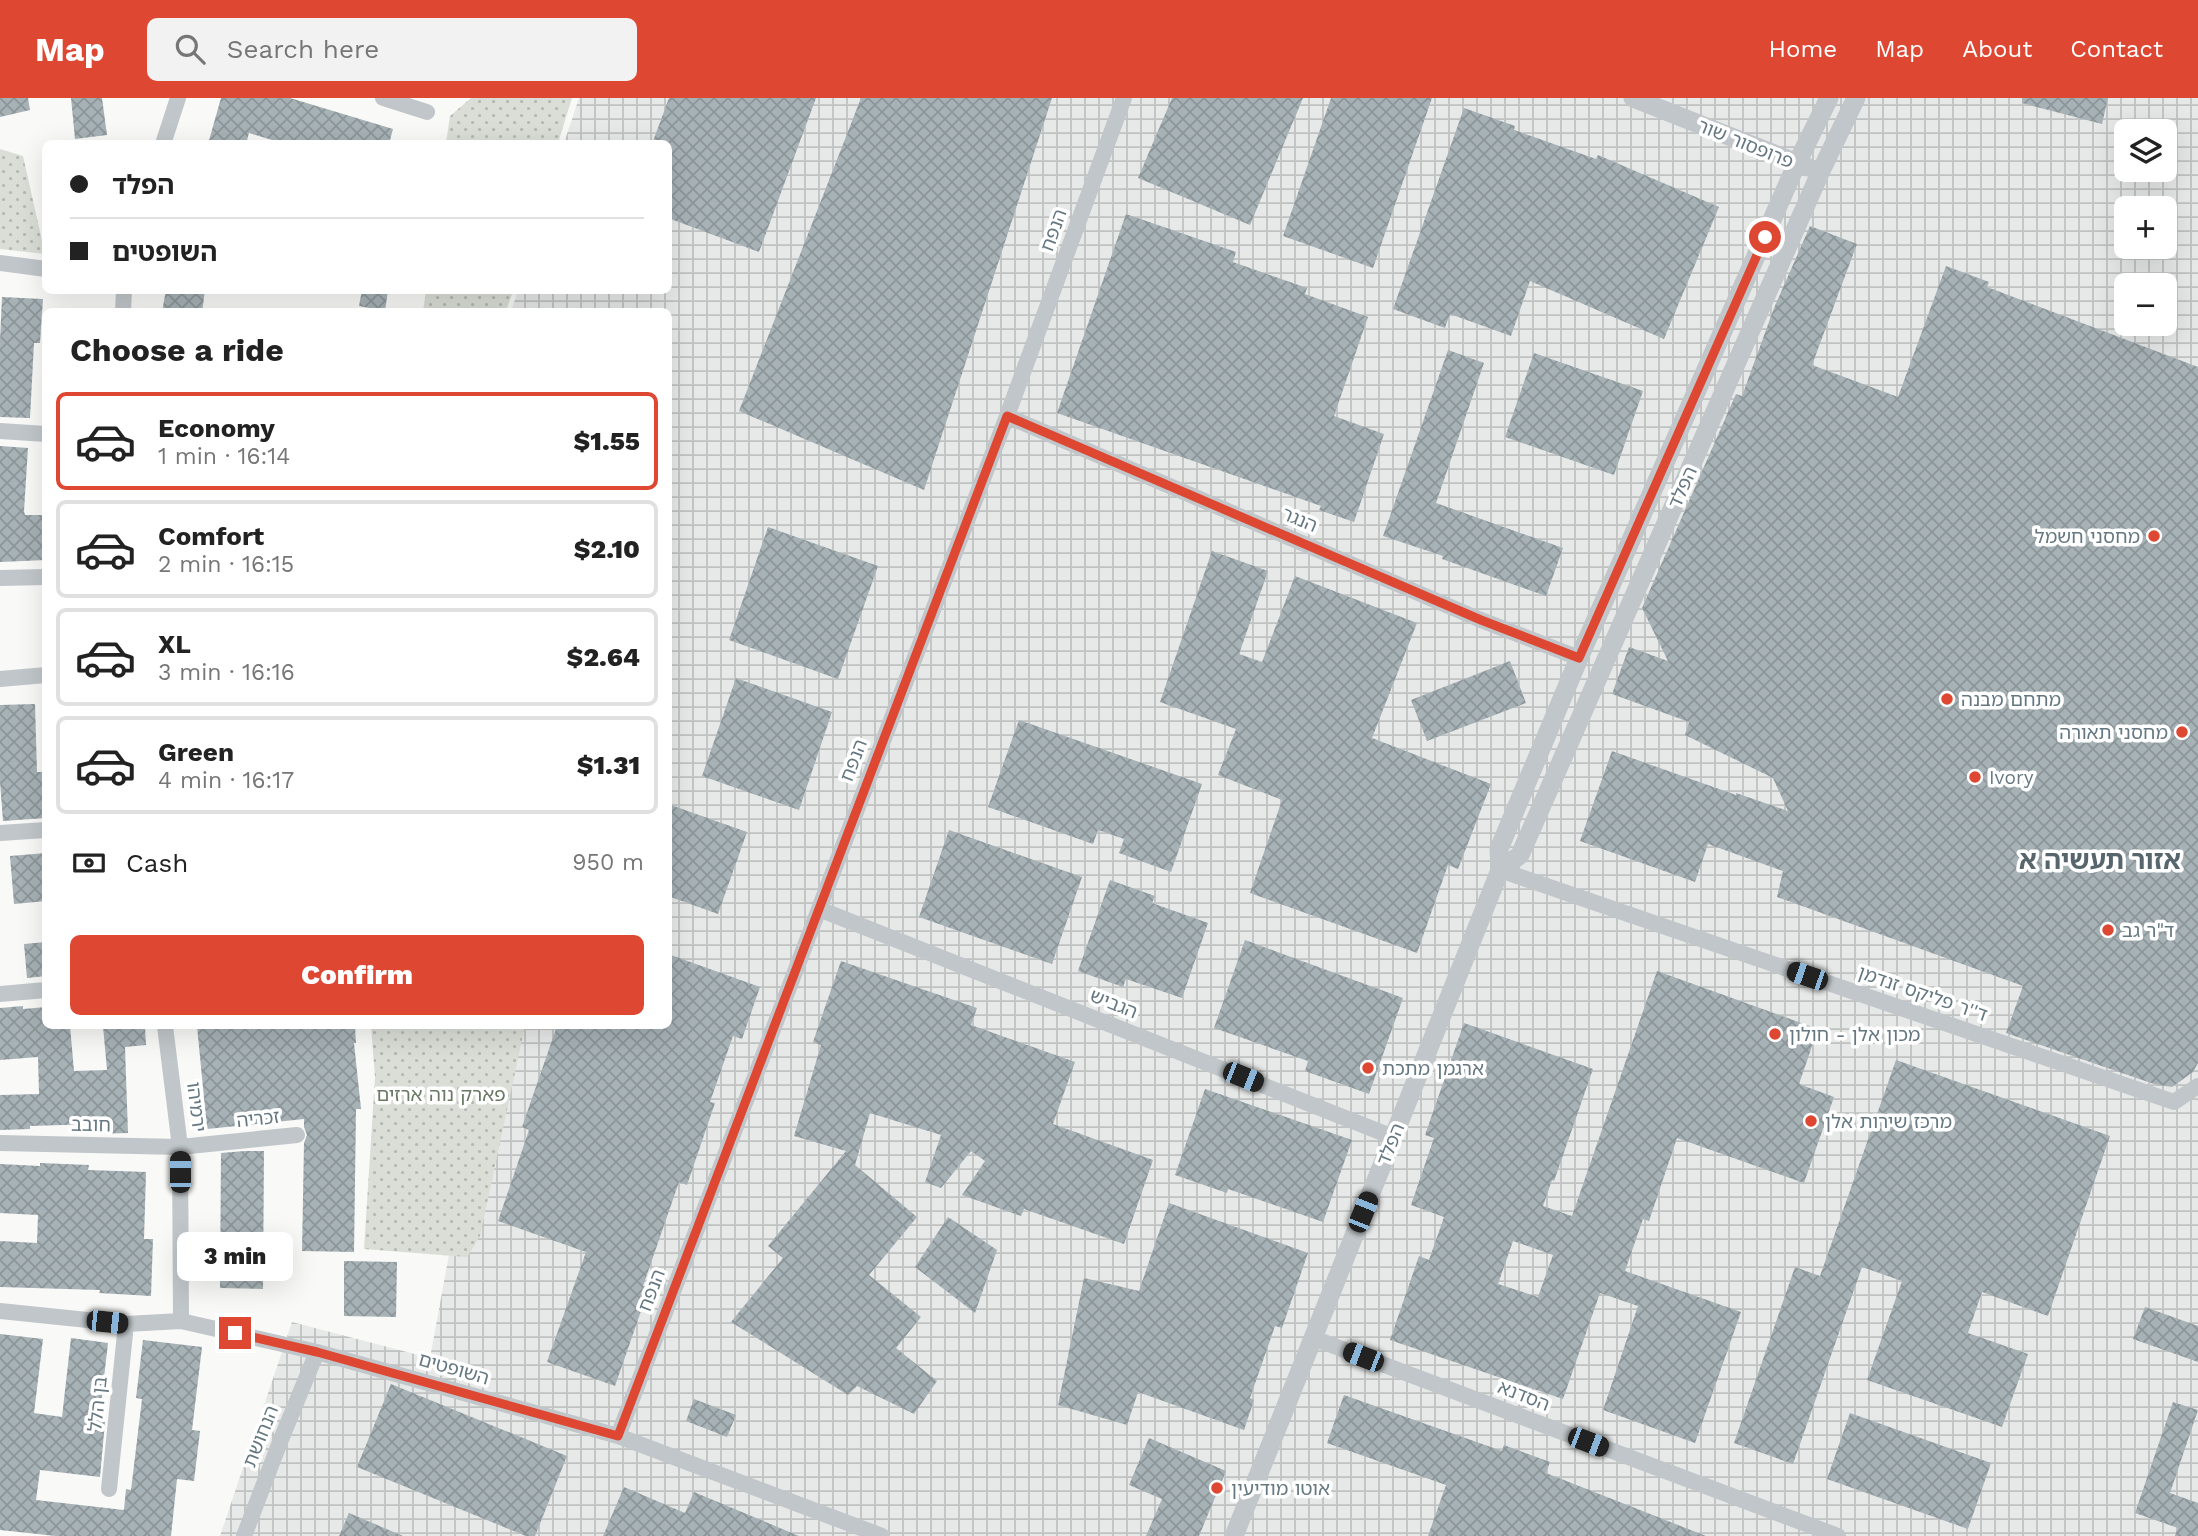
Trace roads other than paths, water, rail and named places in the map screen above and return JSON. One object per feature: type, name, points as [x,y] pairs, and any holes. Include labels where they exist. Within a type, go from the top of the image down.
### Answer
[{"type":"street","points":[[164,140],[178,98]]},
{"type":"street","points":[[383,98],[427,112]]},
{"type":"street","name":"הנפח","points":[[618,1436],[1007,416],[1124,98]]},
{"type":"street","name":"פרופסור שור","points":[[1633,98],[1820,173]]},
{"type":"street","name":"הפלד","points":[[1234,1536],[1500,870],[1499,849],[1579,658],[1797,163],[1829,98]]},
{"type":"street","name":"הפלד","points":[[1500,870],[1520,855],[1820,173],[1856,98]]},
{"type":"street","points":[[0,264],[42,269]]},
{"type":"street","name":"הנגר","points":[[1007,416],[1468,614],[1579,658]]},
{"type":"street","points":[[0,431],[42,434]]},
{"type":"street","points":[[0,578],[42,577]]},
{"type":"street","points":[[0,679],[42,676]]},
{"type":"street","points":[[0,833],[42,830]]},
{"type":"street","name":"ד''ר פליקס זנדמן","points":[[1500,870],[2174,1102],[2198,1086]]},
{"type":"street","name":"הגביש","points":[[819,909],[1393,1136]]},
{"type":"street","points":[[0,994],[42,990]]},
{"type":"street","name":"ירמיהו","points":[[165,1029],[180,1147],[181,1321]]},
{"type":"street","name":"זכריה","points":[[180,1147],[298,1135]]},
{"type":"street","name":"חובב","points":[[0,1143],[180,1147]]},
{"type":"street","name":"השופטים","points":[[0,1311],[126,1324],[181,1321],[317,1352],[618,1436],[882,1536]]},
{"type":"street","name":"בן הלל","points":[[109,1489],[126,1324]]},
{"type":"street","name":"הסדנא","points":[[1312,1338],[1838,1536]]},
{"type":"street","name":"הנחושת","points":[[244,1536],[317,1352]]},
{"type":"place","name":"מחסני חשמל","points":[[2154,536]]},
{"type":"place","name":"מתחם מבנה","points":[[1947,699]]},
{"type":"place","name":"מחסני תאורה","points":[[2182,732]]},
{"type":"place","name":"Ivory","points":[[1975,777]]},
{"type":"place","name":"ד\"ר גב","points":[[2108,930]]},
{"type":"place","name":"מכון אלן - חולון","points":[[1775,1034]]},
{"type":"place","name":"ארגמן מתכת","points":[[1368,1068]]},
{"type":"place","name":"מרכז שירות אלן","points":[[1811,1121]]},
{"type":"place","name":"אוטו מודיעין","points":[[1217,1488]]},
{"type":"district","name":"אזור תעשיה א","points":[[2100,860]]},
{"type":"park label","name":"פארק נוה ארזים","points":[[441,1094]]}]
